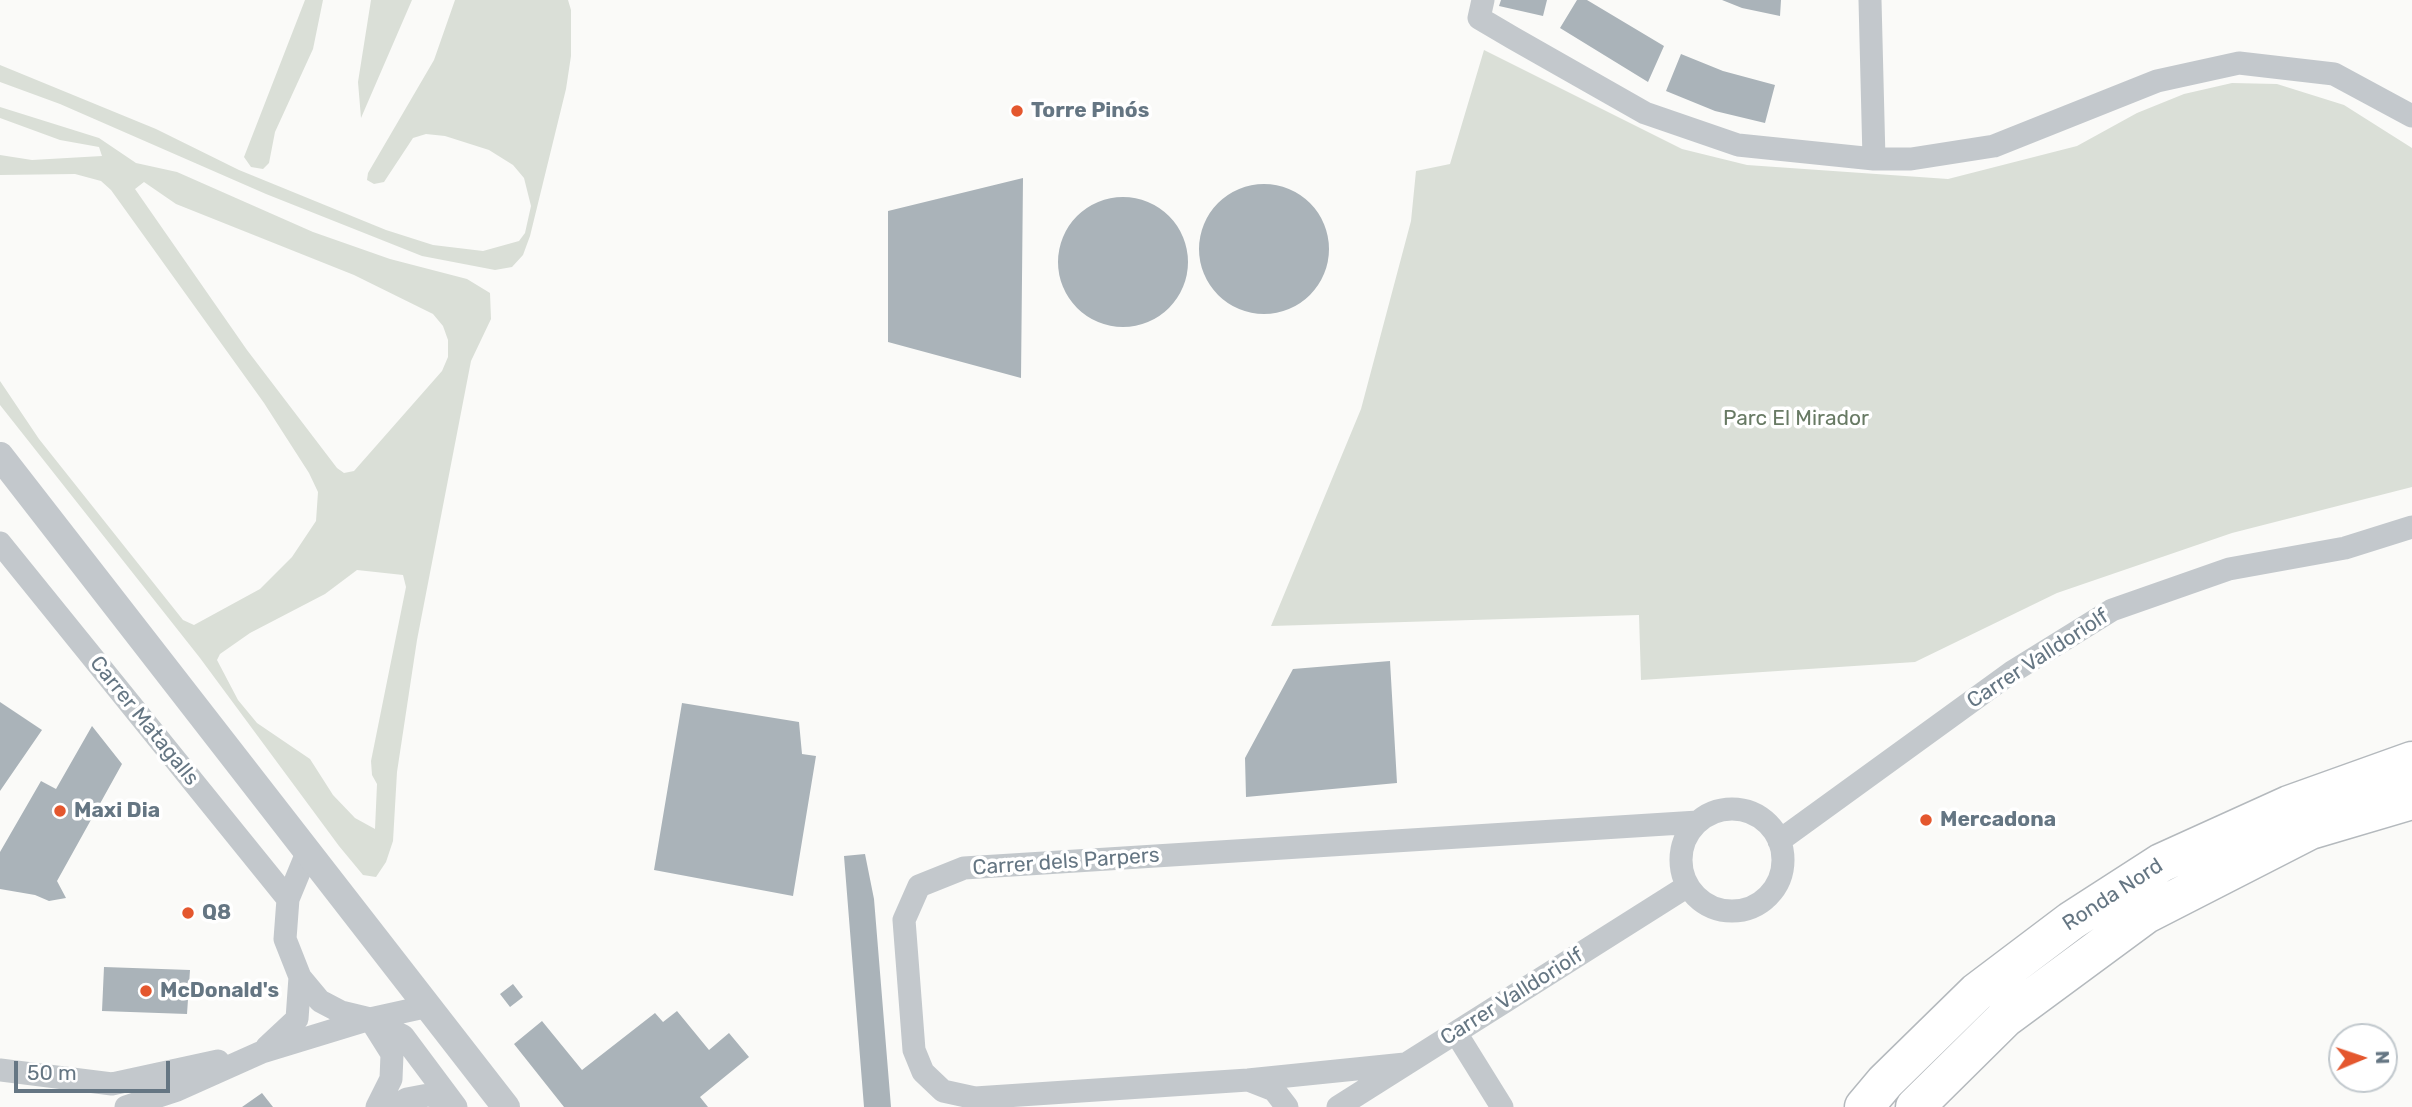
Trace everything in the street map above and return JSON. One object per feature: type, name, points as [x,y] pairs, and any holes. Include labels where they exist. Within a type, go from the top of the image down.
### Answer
[{"type":"highway","points":[[2289,805],[2304,787],[2412,743]]},
{"type":"highway","name":"Ronda Nord","points":[[1864,1107],[1885,1082],[1977,992],[2071,921],[2161,863],[2289,805],[2412,761]]},
{"type":"highway","name":"Ronda Nord","points":[[1915,1107],[2005,1018],[2073,965],[2146,914],[2310,830],[2412,800]]},
{"type":"highway","points":[[2240,864],[2267,869],[2396,826],[2412,824]]},
{"type":"street","points":[[1870,0],[1874,159]]},
{"type":"street","points":[[1481,9],[1645,113],[1738,145],[1874,159],[1911,159],[1994,146],[2157,81],[2239,63],[2334,74],[2412,116]]},
{"type":"street","points":[[0,456],[506,1107]]},
{"type":"street","name":"Carrer Valldoriolf","points":[[1779,841],[2012,672],[2112,610],[2229,569],[2345,548],[2412,527]]},
{"type":"street","name":"Carrer Matagalls","points":[[0,543],[288,899]]},
{"type":"street","points":[[1730,809],[1747,811],[1762,819],[1779,841],[1783,858],[1780,875],[1772,891],[1759,903],[1742,910],[1728,911],[1711,906],[1686,887],[1681,865],[1682,848],[1698,822],[1713,813],[1730,809]]},
{"type":"street","name":"Carrer dels Parpers","points":[[1405,1065],[1248,1080],[975,1098],[943,1091],[923,1072],[914,1050],[904,920],[919,886],[964,869],[1698,822]]},
{"type":"street","points":[[307,853],[288,899],[285,939],[300,976],[320,1001],[341,1012],[370,1019],[402,1036],[453,1103]]},
{"type":"street","name":"Carrer Valldoriolf","points":[[1338,1107],[1686,887]]},
{"type":"street","points":[[126,1107],[177,1090],[262,1052],[296,1019],[300,976]]},
{"type":"street","points":[[0,1070],[113,1084],[262,1052],[370,1019],[429,1006]]},
{"type":"street","points":[[370,1019],[392,1054],[391,1079],[377,1107]]},
{"type":"street","points":[[1456,1033],[1502,1107]]},
{"type":"street","points":[[1248,1080],[1275,1090],[1287,1107]]},
{"type":"street","points":[[393,1107],[408,1098],[428,1095],[453,1103]]},
{"type":"green space","points":[[305,0],[323,0],[313,49],[275,132],[269,163],[263,169],[251,167],[244,157]]},
{"type":"green space","points":[[371,0],[412,0],[361,118],[358,82]]},
{"type":"green space","points":[[455,0],[568,0],[571,10],[571,56],[566,89],[530,236],[523,255],[512,267],[495,270],[422,256],[266,194],[60,104],[0,82],[0,65],[156,129],[239,170],[386,230],[433,245],[483,251],[519,241],[525,233],[531,206],[524,178],[513,165],[489,150],[445,136],[426,134],[413,138],[384,182],[374,184],[367,180],[368,173],[434,60]]},
{"type":"green space","name":"Parc El Mirador","points":[[1484,50],[1682,149],[1747,165],[1948,179],[2077,146],[2137,113],[2184,94],[2232,83],[2277,84],[2344,105],[2412,148],[2412,487],[2232,533],[2057,593],[1915,662],[1641,680],[1639,615],[1271,626],[1361,409],[1411,221],[1416,171],[1450,164]]},
{"type":"green space","points":[[0,107],[99,138],[136,163],[177,172],[313,232],[390,259],[467,279],[490,293],[491,319],[471,361],[417,640],[397,772],[393,841],[386,862],[376,877],[363,875],[339,846],[200,658],[0,405],[0,381],[39,439],[183,620],[194,625],[260,589],[292,557],[316,521],[318,492],[309,473],[264,403],[111,190],[101,181],[75,174],[0,175],[0,155],[32,160],[102,156],[99,147],[60,140],[0,118]],"holes":[[[144,182],[176,204],[354,275],[433,314],[443,326],[448,340],[448,357],[442,371],[354,471],[344,473],[337,468],[247,350],[135,189]],[[357,570],[403,575],[406,587],[371,761],[372,775],[377,784],[375,829],[355,818],[333,795],[310,759],[257,723],[238,700],[217,660],[220,654],[250,633],[325,594]]]},
{"type":"building","points":[[1501,0],[1547,0],[1543,16],[1499,6]]},
{"type":"building","points":[[1577,0],[1587,0],[1664,46],[1648,82],[1560,28]]},
{"type":"building","points":[[1722,0],[1781,0],[1780,16],[1742,8]]},
{"type":"building","points":[[1681,54],[1723,71],[1775,85],[1765,123],[1715,111],[1666,91]]},
{"type":"building","points":[[1023,178],[1021,378],[888,342],[888,211]]},
{"type":"building","points":[[1264,184],[1289,189],[1310,203],[1324,224],[1329,249],[1324,274],[1310,295],[1289,309],[1264,314],[1239,309],[1218,295],[1204,274],[1199,249],[1204,224],[1218,203],[1239,189]]},
{"type":"building","points":[[1123,197],[1148,202],[1169,216],[1183,237],[1188,262],[1183,287],[1169,308],[1148,322],[1123,327],[1098,322],[1077,308],[1063,287],[1058,262],[1063,237],[1077,216],[1098,202]]},
{"type":"building","points":[[1390,661],[1397,783],[1246,797],[1245,758],[1293,669]]},
{"type":"building","points":[[0,702],[42,730],[0,791]]},
{"type":"building","points":[[682,703],[799,722],[802,754],[816,756],[793,896],[654,870]]},
{"type":"building","name":"Maxi Dia","points":[[92,726],[122,764],[57,881],[66,898],[49,901],[35,895],[0,889],[0,852],[41,781],[56,789]]},
{"type":"building","points":[[865,854],[874,899],[891,1107],[864,1107],[844,856]]},
{"type":"building","name":"McDonald's","points":[[104,967],[190,970],[187,1014],[102,1011]]},
{"type":"building","points":[[513,984],[523,997],[510,1007],[500,994]]},
{"type":"building","points":[[677,1011],[709,1050],[729,1033],[749,1057],[700,1097],[708,1107],[564,1107],[514,1044],[542,1021],[582,1070],[655,1013],[663,1022]]},
{"type":"building","points":[[262,1093],[273,1107],[242,1107]]},
{"type":"place","name":"Torre Pinós","points":[[1017,111]]},
{"type":"place","name":"Maxi Dia","points":[[60,811]]},
{"type":"place","name":"Mercadona","points":[[1926,820]]},
{"type":"place","name":"Q8","points":[[188,913]]},
{"type":"place","name":"McDonald's","points":[[146,991]]}]
